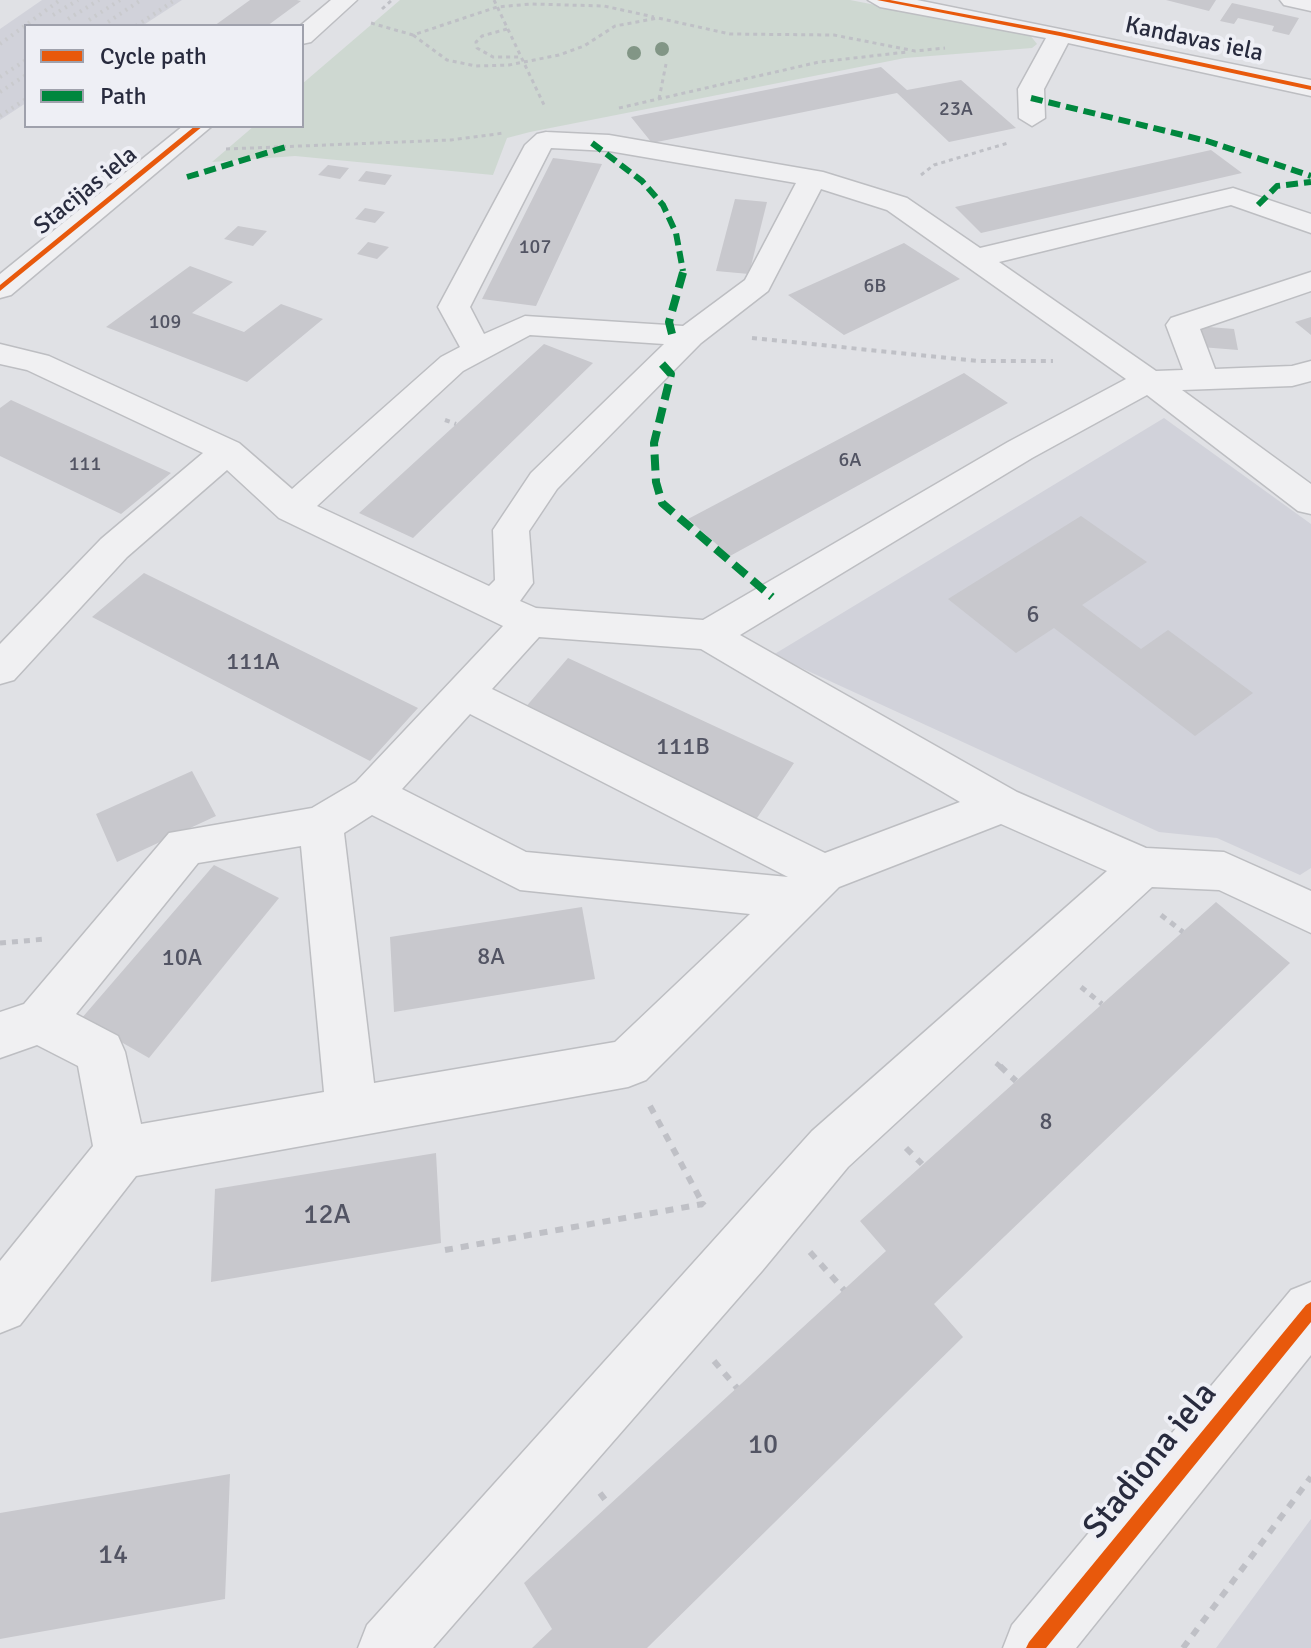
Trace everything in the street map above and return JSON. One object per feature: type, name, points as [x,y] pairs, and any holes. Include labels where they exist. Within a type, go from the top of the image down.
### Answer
[{"type":"street","points":[[304,35],[345,0]]},
{"type":"street","name":"Kandavas iela","points":[[880,0],[1060,34],[1311,88]]},
{"type":"street","points":[[1292,0],[1311,4]]},
{"type":"street","points":[[1032,118],[1031,89],[1060,34]]},
{"type":"street","name":"Stacijas iela","points":[[0,289],[197,128]]},
{"type":"street","points":[[478,351],[454,307],[538,145],[558,138],[609,143],[813,178],[865,191],[900,207],[1135,371],[1311,502]]},
{"type":"street","points":[[121,1153],[100,1052],[20,1028],[185,846],[321,825],[371,794],[464,693],[512,614],[511,530],[544,481],[690,336],[757,285],[813,178]]},
{"type":"street","points":[[973,259],[1233,196],[1311,224]]},
{"type":"street","points":[[1203,379],[1182,325],[1311,281]]},
{"type":"street","points":[[292,509],[452,364],[525,325],[690,336]]},
{"type":"street","points":[[0,354],[38,363],[227,451],[292,509],[512,614],[709,635],[1002,805],[1143,867],[1224,871],[1311,913]]},
{"type":"street","points":[[709,635],[1020,450],[1135,371],[1203,379],[1292,376],[1311,371]]},
{"type":"street","points":[[0,669],[114,548],[227,451]]},
{"type":"street","points":[[464,693],[810,886]]},
{"type":"street","points":[[371,794],[520,871],[810,886]]},
{"type":"street","points":[[0,1305],[121,1153],[628,1063],[810,886],[1002,805]]},
{"type":"street","points":[[321,825],[352,1112]]},
{"type":"street","points":[[390,1648],[743,1252],[830,1149],[1143,867]]},
{"type":"street","name":"Stadiona iela","points":[[1035,1648],[1311,1310]]},
{"type":"path","points":[[494,0],[558,138]]},
{"type":"path","points":[[413,35],[497,7],[604,6],[694,28],[762,36],[834,35],[915,51],[959,47]]},
{"type":"path","points":[[366,22],[413,35],[455,64],[476,66],[524,63],[574,51],[615,26],[658,18]]},
{"type":"path","points":[[507,29],[482,36],[476,42],[477,48],[493,57],[521,57]]},
{"type":"path","points":[[659,99],[666,64]]},
{"type":"path","points":[[900,207],[908,200],[915,181],[934,165],[1012,141],[1030,130],[1032,118]]},
{"type":"path","points":[[751,338],[978,361],[1135,371]]},
{"type":"path","points":[[628,1063],[703,1204],[743,1252]]},
{"type":"path","points":[[445,1250],[703,1204]]},
{"type":"path","points":[[1183,1648],[1311,1477]]},
{"type":"shaded area","points":[[42,0],[182,0],[145,24],[24,24],[24,104],[0,120],[0,29]]},
{"type":"shaded area","points":[[400,0],[850,0],[1030,35],[1037,44],[1032,48],[905,58],[530,132],[507,138],[493,175],[295,156],[212,162],[252,128],[304,128],[304,82]]},
{"type":"shaded area","points":[[1164,418],[1311,524],[1311,868],[1300,875],[1217,838],[1159,832],[773,655]]},
{"type":"shaded area","points":[[1311,1519],[1311,1648],[1216,1648]]},
{"type":"building","points":[[250,0],[301,1],[270,24],[217,24]]},
{"type":"building","points":[[1166,0],[1216,0],[1209,11]]},
{"type":"building","points":[[1232,3],[1299,18],[1289,35],[1272,31],[1274,26],[1238,18],[1234,24],[1220,21]]},
{"type":"building","points":[[881,67],[907,90],[961,80],[1016,128],[949,142],[897,93],[652,143],[631,117]]},
{"type":"building","points":[[1211,150],[1242,173],[981,233],[955,207]]},
{"type":"building","points":[[553,158],[602,164],[536,306],[482,299]]},
{"type":"building","points":[[328,165],[349,168],[340,179],[318,175]]},
{"type":"building","points":[[366,171],[392,175],[385,185],[358,181]]},
{"type":"building","points":[[735,199],[767,202],[749,274],[716,271]]},
{"type":"building","points":[[365,208],[385,212],[375,223],[355,219]]},
{"type":"building","points":[[238,226],[267,231],[253,246],[224,239]]},
{"type":"building","points":[[368,242],[389,247],[377,259],[357,254]]},
{"type":"building","points":[[904,243],[960,279],[844,335],[788,295]]},
{"type":"building","points":[[190,266],[233,282],[192,313],[244,332],[281,304],[323,319],[247,382],[106,327]]},
{"type":"building","points":[[1311,317],[1311,335],[1295,322]]},
{"type":"building","points":[[1196,326],[1234,329],[1238,350],[1201,347]]},
{"type":"building","points":[[544,344],[593,363],[413,538],[359,513]]},
{"type":"building","points":[[964,373],[1008,403],[730,556],[688,519]]},
{"type":"building","points":[[11,400],[171,473],[121,514],[0,456],[0,408]]},
{"type":"building","points":[[1081,516],[1147,562],[1082,605],[1141,649],[1168,630],[1253,693],[1195,736],[1054,628],[1016,653],[948,599]]},
{"type":"building","points":[[144,573],[418,708],[370,761],[92,617]]},
{"type":"building","points":[[568,658],[794,763],[755,821],[524,709]]},
{"type":"building","points":[[192,771],[216,816],[117,862],[96,814]]},
{"type":"building","points":[[214,865],[279,898],[149,1058],[81,1019]]},
{"type":"building","points":[[1216,902],[1290,963],[934,1304],[963,1337],[647,1648],[532,1648],[552,1629],[524,1583],[886,1251],[860,1221]]},
{"type":"building","points":[[582,907],[595,979],[394,1012],[390,937]]},
{"type":"building","points":[[436,1153],[441,1243],[211,1282],[215,1189]]},
{"type":"building","points":[[230,1474],[225,1599],[0,1639],[0,1513]]},
{"type":"railway","points":[[27,24],[60,0]]},
{"type":"railway","points":[[53,15],[78,0]]},
{"type":"railway","points":[[68,19],[99,0]]},
{"type":"railway","points":[[89,20],[120,0]]},
{"type":"railway","points":[[108,22],[141,0]]},
{"type":"railway","points":[[139,24],[175,0]]},
{"type":"railway","points":[[0,44],[24,26]]},
{"type":"railway","points":[[0,77],[24,61]]},
{"type":"railway","points":[[0,92],[24,76]]},
{"type":"railway","points":[[0,116],[24,100]]},
{"type":"marked path","points":[[1031,98],[1207,141],[1311,176]]},
{"type":"marked path","points":[[592,143],[642,181],[663,205],[676,233],[684,268],[669,322],[672,334]]},
{"type":"marked path","points":[[187,177],[286,147]]},
{"type":"marked path","points":[[1258,205],[1277,186],[1311,182]]},
{"type":"marked path","points":[[662,364],[671,374],[654,443],[656,482],[662,503],[772,597]]},
{"type":"cycle path","points":[[880,0],[1060,34],[1311,88]]},
{"type":"cycle path","points":[[0,289],[197,128]]},
{"type":"cycle path","points":[[1035,1648],[1311,1310]]}]
